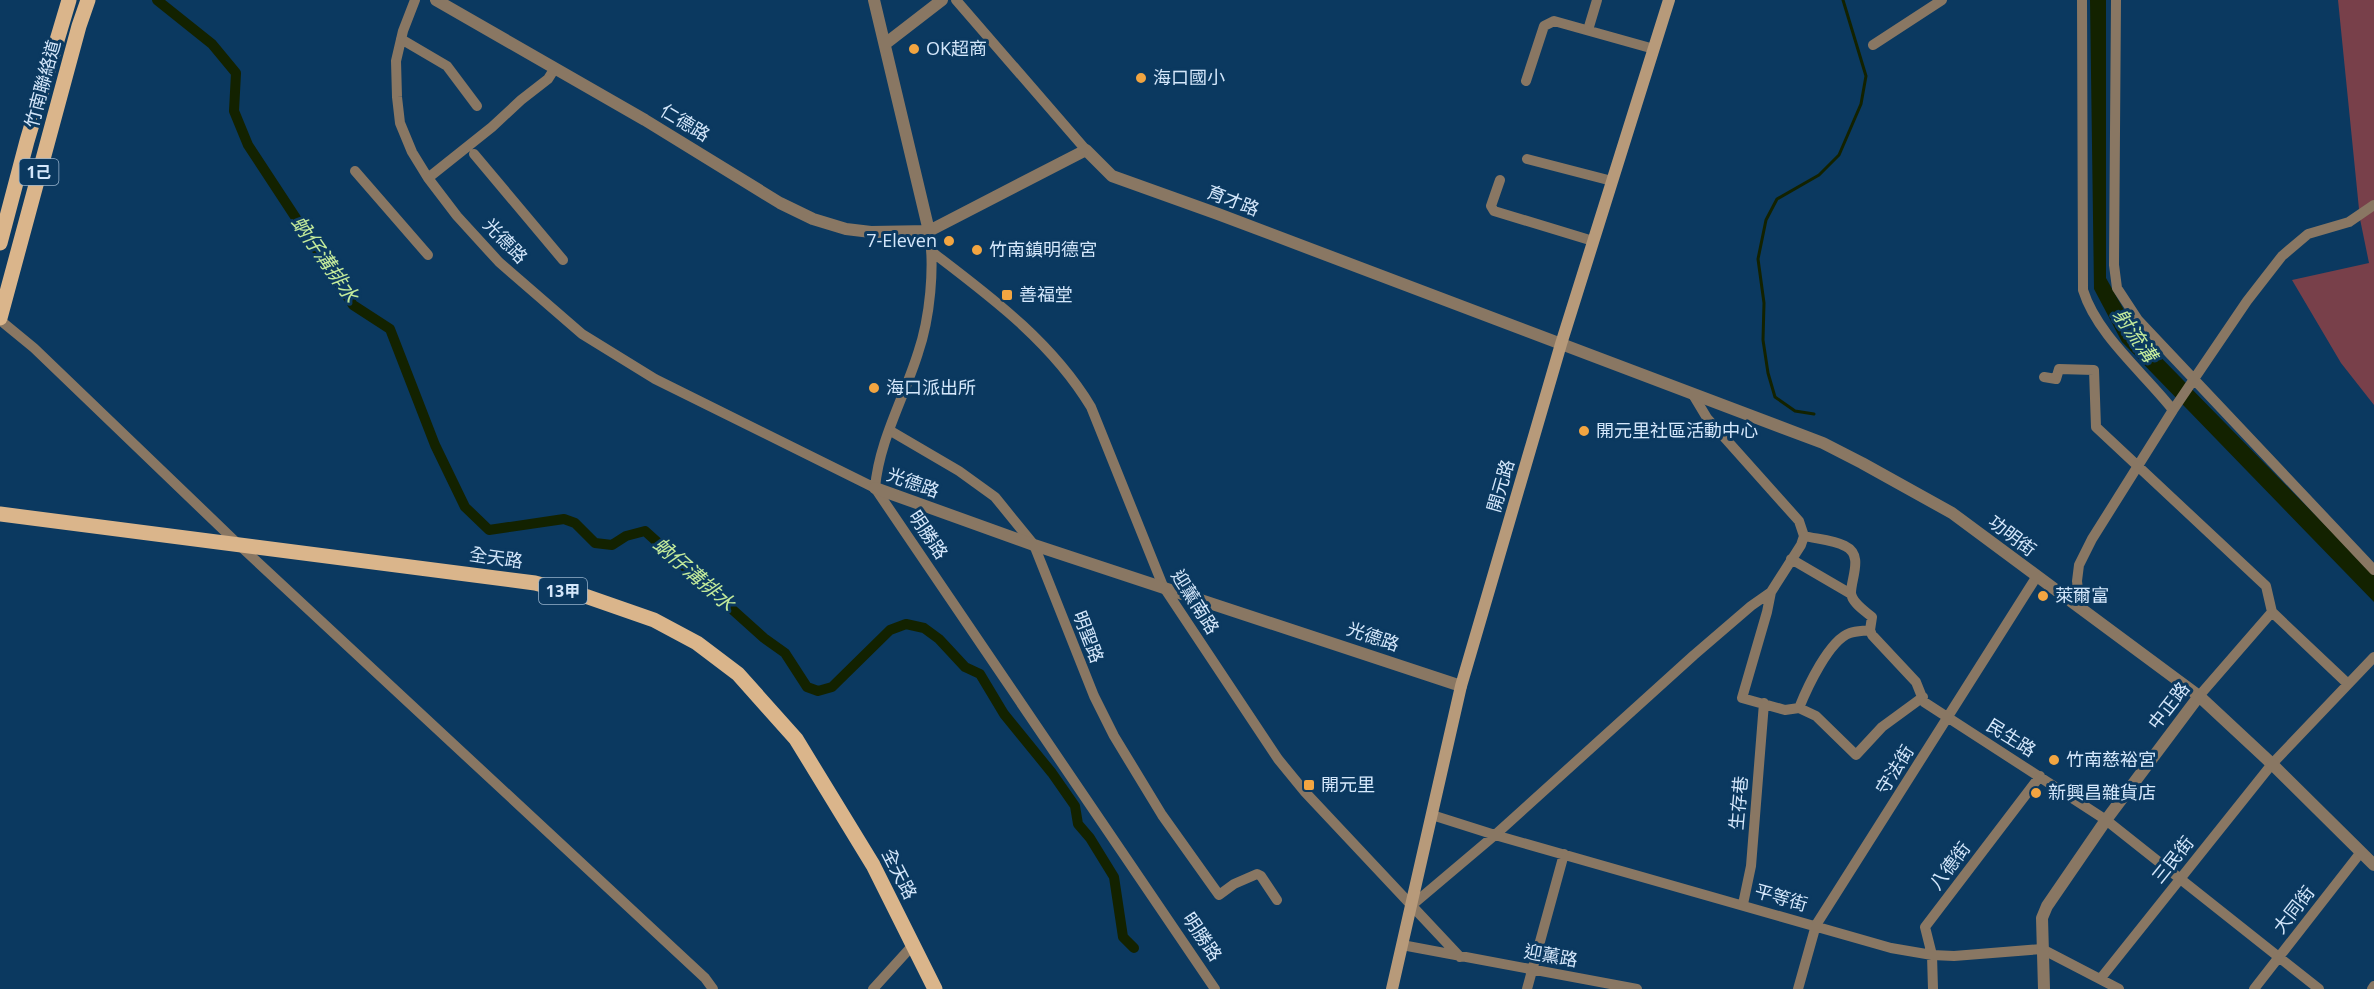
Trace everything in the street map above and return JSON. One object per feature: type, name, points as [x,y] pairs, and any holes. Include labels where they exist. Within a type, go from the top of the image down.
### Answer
[{"type":"main road","name":"竹南聯絡道","points":[[0,243],[69,0]]},
{"type":"main road","name":"竹南聯絡道","points":[[0,319],[88,0]]},
{"type":"main road","name":"開元路","points":[[1392,989],[1461,686],[1561,344],[1669,0]]},
{"type":"main road","name":"全天路","points":[[0,514],[535,584],[588,597],[654,620],[697,643],[738,674],[796,740],[873,865],[935,989]]},
{"type":"street","name":"光德路","points":[[415,0],[396,61],[400,123],[412,152],[428,178],[457,216],[499,262],[582,334],[655,380],[875,488],[1034,545],[1461,686]]},
{"type":"street","name":"仁德路","points":[[436,0],[555,68],[780,203],[813,219],[846,229],[871,232],[929,231]]},
{"type":"street","points":[[873,0],[929,231],[932,252],[930,286],[919,352],[889,430],[876,473],[875,488]]},
{"type":"street","points":[[885,44],[942,0]]},
{"type":"street","name":"育才路","points":[[956,0],[1086,150],[1112,176],[1561,344]]},
{"type":"street","points":[[1588,30],[1597,0]]},
{"type":"street","points":[[1873,45],[1942,0]]},
{"type":"street","points":[[2082,0],[2083,290],[2088,306],[2110,337],[2174,408]]},
{"type":"street","points":[[2116,0],[2114,265],[2117,288],[2123,301],[2138,320],[2193,382],[2374,570]]},
{"type":"street","points":[[1526,81],[1544,26],[1554,21],[1654,49]]},
{"type":"street","points":[[401,39],[447,66],[477,105]]},
{"type":"street","points":[[428,178],[548,79],[555,68]]},
{"type":"street","points":[[929,231],[1086,150]]},
{"type":"street","points":[[474,153],[563,260]]},
{"type":"street","points":[[1527,159],[1612,181]]},
{"type":"street","points":[[355,171],[428,255]]},
{"type":"street","points":[[1500,180],[1491,206],[1494,211],[1593,241]]},
{"type":"street","points":[[2080,607],[2077,581],[2079,565],[2092,539],[2174,408],[2247,301],[2283,256],[2308,234],[2349,222],[2374,205]]},
{"type":"street","name":"迎薰南路","points":[[932,252],[1006,309],[1079,387],[1091,407],[1163,586],[1278,759],[1305,792],[1460,957]]},
{"type":"street","points":[[0,319],[34,348],[238,544],[698,971],[714,989]]},
{"type":"street","name":"功明街","points":[[1561,344],[1823,443],[1952,513],[2199,696],[2374,866]]},
{"type":"street","points":[[2044,377],[2056,379],[2059,369],[2094,370],[2096,427],[2266,586],[2272,612],[2348,684]]},
{"type":"street","points":[[1692,393],[1707,418],[1799,521],[1804,536],[1771,592],[1742,698],[1785,710],[1798,708],[1816,716],[1856,754],[1882,727],[1923,697]]},
{"type":"street","name":"明聖路","points":[[889,430],[959,471],[995,497],[1034,545],[1094,696],[1114,736],[1162,815],[1219,896],[1234,884],[1257,874],[1261,876],[1277,900]]},
{"type":"street","name":"明勝路","points":[[875,488],[1215,989]]},
{"type":"street","points":[[1791,559],[1851,594],[1856,562],[1851,551],[1845,545],[1804,536]]},
{"type":"street","name":"守法街","points":[[1798,989],[1816,925],[2037,576]]},
{"type":"street","points":[[1411,906],[1495,835],[1702,648],[1771,592]]},
{"type":"street","name":"民生路","points":[[1851,594],[1856,604],[1872,617],[1870,630],[1916,682],[1924,702],[2106,820],[2319,989]]},
{"type":"street","name":"中正路","points":[[2044,989],[2042,918],[2046,906],[2106,820],[2199,696],[2272,612]]},
{"type":"street","points":[[1798,708],[1813,674],[1837,643],[1848,634],[1870,630]]},
{"type":"street","name":"三民街","points":[[2101,978],[2272,765],[2374,657]]},
{"type":"street","name":"生存巷","points":[[1743,904],[1751,866],[1764,704]]},
{"type":"street","name":"八德街","points":[[1933,989],[1932,955],[1925,927],[2040,776]]},
{"type":"street","name":"平等街","points":[[1432,815],[1891,948],[1954,956],[2042,949]]},
{"type":"street","name":"大同街","points":[[2254,989],[2361,852]]},
{"type":"street","points":[[1527,989],[1564,854]]},
{"type":"street","name":"迎薰路","points":[[1402,945],[1636,989]]},
{"type":"street","points":[[873,989],[912,946]]},
{"type":"street","points":[[2042,949],[2119,989]]},
{"type":"shaded area","points":[[2338,0],[2374,0],[2374,405],[2341,363],[2292,280],[2369,263],[2360,219]]},
{"type":"water","name":"射流溝","points":[[2090,0],[2106,0],[2106,278],[2137,333],[2374,575],[2374,602],[2122,342],[2094,289]]},
{"type":"waterway","name":"蚋仔溝排水","points":[[157,0],[212,44],[236,73],[234,111],[248,145],[353,305],[390,329],[435,445],[465,507],[489,530],[564,519],[575,523],[595,543],[612,545],[626,536],[645,531],[764,638],[785,653],[807,687],[818,691],[832,687],[890,630],[906,624],[924,628],[939,639],[965,667],[980,674],[1004,714],[1052,773],[1075,806],[1078,824],[1090,838],[1114,877],[1123,937],[1134,948]]},
{"type":"waterway","points":[[1814,414],[1795,411],[1775,397],[1768,373],[1763,340],[1764,303],[1758,259],[1766,220],[1777,199],[1819,175],[1839,155],[1861,104],[1866,76],[1843,0]]},
{"type":"place","name":"OK超商","points":[[914,49]]},
{"type":"place","name":"海口國小","points":[[1141,78]]},
{"type":"place","name":"7-Eleven","points":[[949,241]]},
{"type":"place","name":"竹南鎮明德宮","points":[[977,250]]},
{"type":"place","name":"善福堂","points":[[1007,295]]},
{"type":"place","name":"海口派出所","points":[[874,388]]},
{"type":"place","name":"開元里社區活動中心","points":[[1584,431]]},
{"type":"place","name":"萊爾富","points":[[2043,596]]},
{"type":"place","name":"竹南慈裕宮","points":[[2054,760]]},
{"type":"place","name":"開元里","points":[[1309,785]]},
{"type":"place","name":"新興昌雜貨店","points":[[2036,793]]}]
